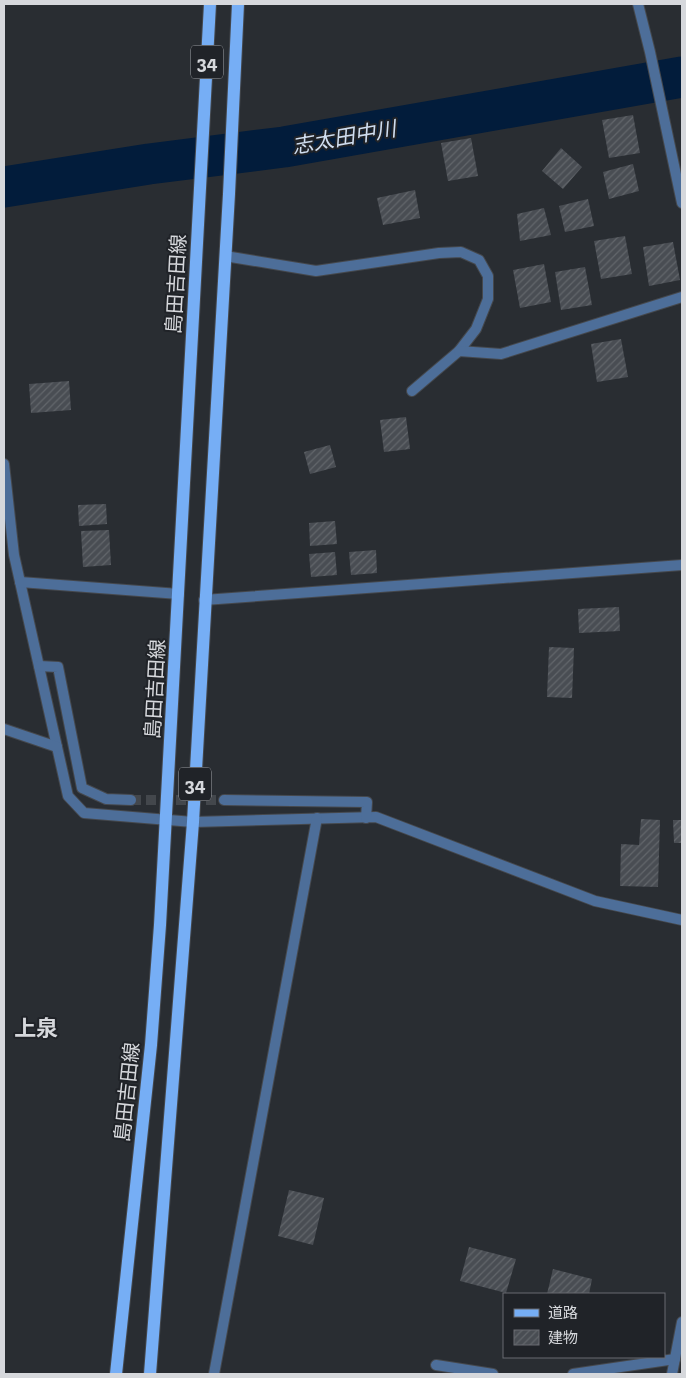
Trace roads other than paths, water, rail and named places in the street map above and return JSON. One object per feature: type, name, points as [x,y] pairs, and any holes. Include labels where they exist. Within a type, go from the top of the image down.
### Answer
[{"type":"main road","name":"島田吉田線","points":[[116,1374],[151,1045],[179,594],[210,4]]},
{"type":"main road","name":"34","points":[[150,1374],[193,822],[204,600],[230,194],[238,4]]},
{"type":"street","points":[[638,4],[682,203]]},
{"type":"street","points":[[225,256],[316,271],[439,253],[461,252],[479,260],[488,276],[488,299],[476,329],[459,351],[412,391]]},
{"type":"street","points":[[459,351],[501,354],[682,298]]},
{"type":"street","points":[[4,464],[14,555],[68,796],[84,813],[193,822],[376,817],[594,901],[682,920]]},
{"type":"street","points":[[204,600],[682,565]]},
{"type":"street","points":[[20,582],[179,594]]},
{"type":"street","points":[[39,666],[58,667],[82,788],[106,799],[131,800]]},
{"type":"street","points":[[4,729],[57,747]]},
{"type":"street","points":[[224,800],[367,802],[366,818]]},
{"type":"street","points":[[214,1374],[317,818]]},
{"type":"street","points":[[672,1374],[682,1322]]},
{"type":"street","points":[[573,1374],[674,1358]]},
{"type":"street","points":[[436,1365],[493,1374]]},
{"type":"waterway","name":"志太田中川","points":[[4,187],[149,164],[284,147],[682,77]]},
{"type":"tunnel","points":[[131,800],[224,800]]},
{"type":"district","name":"上泉","points":[[36,1028]]}]
